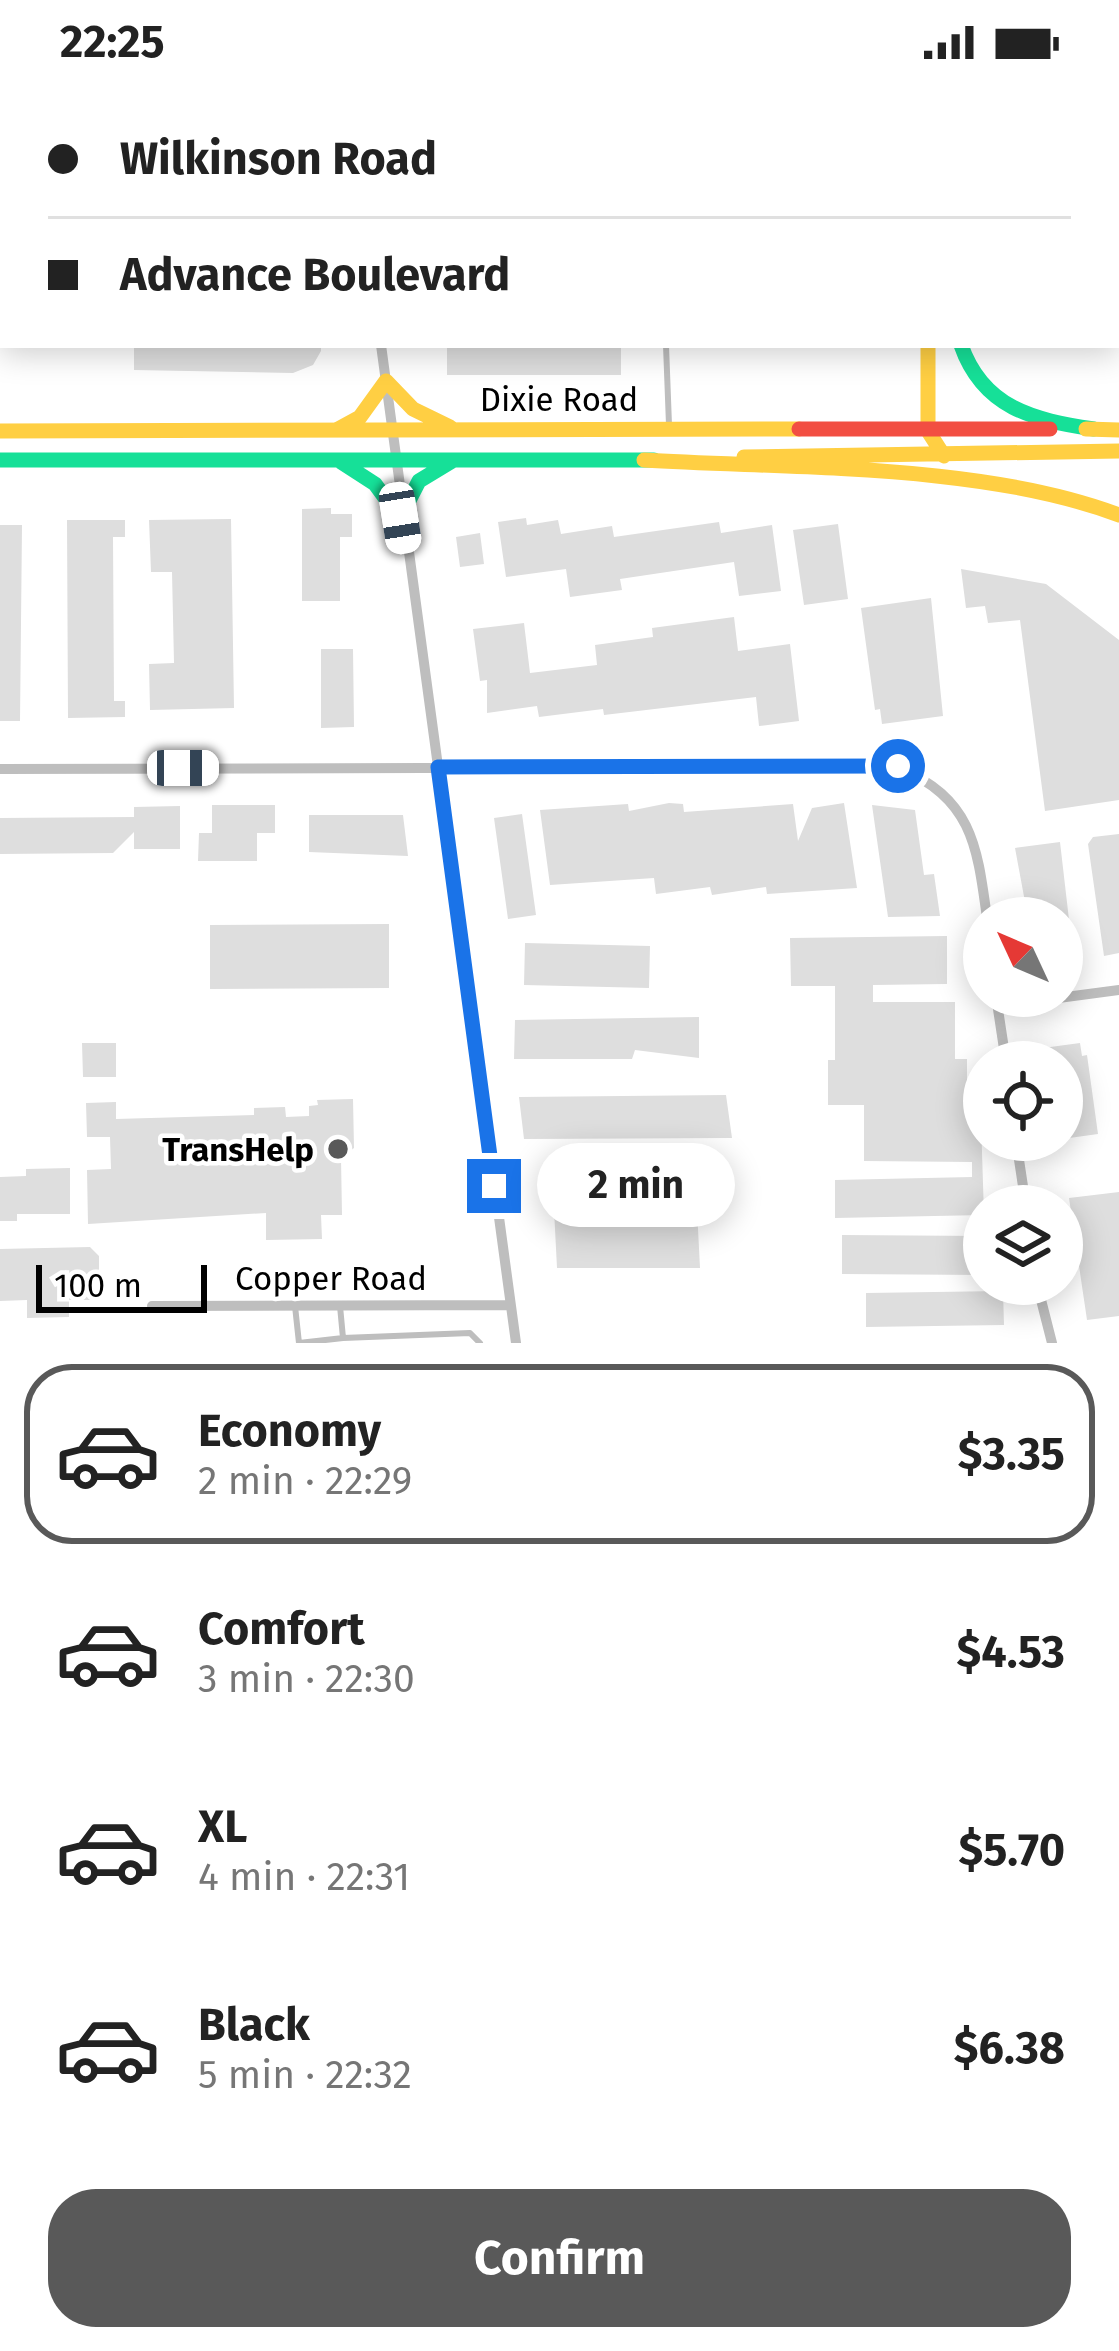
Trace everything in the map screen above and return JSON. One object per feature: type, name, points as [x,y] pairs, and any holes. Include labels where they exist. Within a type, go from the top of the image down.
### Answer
[{"type":"main road","points":[[928,348],[928,431],[944,456]]},
{"type":"main road","points":[[962,348],[976,382],[996,402],[1041,422],[1094,429]]},
{"type":"main road","points":[[330,433],[360,417],[386,381],[413,409],[458,430]]},
{"type":"main road","name":"Dixie Road","points":[[0,431],[1118,430]]},
{"type":"main road","name":"Dixie Road","points":[[0,460],[644,460],[1119,451]]},
{"type":"main road","points":[[339,460],[375,484],[400,518],[419,481],[460,457]]},
{"type":"main road","points":[[644,460],[982,482],[1077,499],[1119,515]]},
{"type":"street","points":[[381,348],[400,518],[516,1343]]},
{"type":"street","points":[[0,769],[898,766],[949,796],[967,824],[983,897]]},
{"type":"street","points":[[1083,993],[1119,990]]},
{"type":"street","name":"Copper Road","points":[[152,1306],[510,1304]]},
{"type":"street","points":[[1042,1305],[1052,1343]]},
{"type":"lane","points":[[666,348],[669,429]]},
{"type":"lane","points":[[295,1306],[299,1343],[470,1333],[480,1343]]},
{"type":"lane","points":[[340,1306],[344,1338]]},
{"type":"building","points":[[134,348],[321,348],[313,365],[293,373],[134,370]]},
{"type":"building","points":[[447,348],[621,348],[621,375],[447,375]]},
{"type":"building","points":[[331,508],[331,514],[352,514],[352,537],[340,537],[340,601],[302,601],[302,509]]},
{"type":"building","points":[[526,518],[527,525],[558,520],[561,534],[612,526],[614,537],[719,522],[721,533],[772,525],[781,591],[739,596],[734,562],[620,579],[622,590],[570,597],[566,569],[506,577],[498,522]]},
{"type":"building","points":[[231,519],[234,708],[150,710],[149,664],[174,663],[172,572],[151,572],[149,520]]},
{"type":"building","points":[[67,520],[125,520],[125,537],[113,537],[114,701],[125,701],[125,717],[68,718]]},
{"type":"building","points":[[838,524],[848,599],[804,605],[793,530]]},
{"type":"building","points":[[0,525],[22,525],[20,721],[0,721]]},
{"type":"building","points":[[480,533],[484,564],[460,567],[456,537]]},
{"type":"building","points":[[961,569],[1046,584],[1119,640],[1119,800],[1045,811],[1020,620],[988,623],[985,606],[966,608]]},
{"type":"building","points":[[931,598],[943,716],[882,724],[880,709],[875,710],[861,608]]},
{"type":"building","points":[[734,617],[738,651],[790,644],[799,721],[759,726],[756,697],[604,715],[603,709],[539,717],[537,706],[487,713],[487,680],[480,681],[473,629],[524,623],[530,673],[597,665],[595,645],[653,637],[652,628]]},
{"type":"building","points":[[321,649],[353,649],[354,727],[321,728]]},
{"type":"building","points":[[844,803],[857,888],[767,894],[766,887],[712,895],[710,887],[656,894],[654,878],[550,885],[540,810],[628,804],[629,811],[683,804],[684,812],[793,804],[798,841],[812,808]]},
{"type":"building","points":[[212,805],[275,805],[275,833],[257,833],[257,861],[198,861],[199,833],[212,833]]},
{"type":"building","points":[[872,805],[915,810],[924,875],[934,874],[940,916],[888,917]]},
{"type":"building","points":[[180,806],[180,849],[134,849],[134,832],[113,853],[0,854],[0,818],[134,817],[134,807]]},
{"type":"building","points":[[522,814],[536,915],[508,919],[494,818]]},
{"type":"building","points":[[309,815],[403,815],[408,856],[309,852]]},
{"type":"building","points":[[1119,834],[1119,953],[1104,956],[1088,844],[1093,837]]},
{"type":"building","points":[[1060,842],[1066,897],[1024,897],[1015,848]]},
{"type":"building","points":[[389,924],[389,988],[210,989],[210,925]]},
{"type":"building","points":[[947,936],[947,984],[873,985],[873,1002],[955,1002],[955,1059],[963,1059],[963,1161],[982,1161],[983,1185],[963,1185],[963,1215],[835,1218],[835,1180],[972,1177],[972,1162],[864,1161],[864,1105],[828,1105],[828,1060],[835,1060],[835,986],[791,986],[790,938]]},
{"type":"building","points":[[525,943],[650,946],[649,988],[524,985]]},
{"type":"building","points":[[699,1017],[699,1058],[635,1050],[632,1059],[514,1059],[515,1020]]},
{"type":"building","points":[[82,1043],[116,1043],[116,1077],[83,1077]]},
{"type":"building","points":[[1087,1055],[1098,1134],[1083,1136],[1083,1056]]},
{"type":"building","points":[[726,1095],[732,1138],[524,1139],[519,1097]]},
{"type":"building","points":[[353,1099],[354,1148],[341,1158],[342,1215],[321,1215],[322,1239],[266,1240],[266,1213],[88,1224],[87,1170],[111,1169],[110,1137],[87,1137],[86,1103],[116,1102],[116,1119],[254,1115],[254,1108],[285,1107],[286,1117],[309,1116],[309,1106],[318,1105],[317,1100]]},
{"type":"building","points":[[70,1168],[70,1214],[17,1214],[17,1221],[0,1221],[0,1177],[26,1176],[26,1169]]},
{"type":"building","points":[[552,1170],[695,1170],[700,1268],[557,1268]]},
{"type":"building","points":[[1119,1192],[1119,1316],[1087,1320],[1083,1196]]},
{"type":"building","points":[[842,1235],[963,1236],[963,1275],[842,1274]]},
{"type":"building","points":[[90,1247],[99,1256],[99,1292],[91,1300],[69,1300],[69,1317],[27,1318],[27,1300],[0,1301],[0,1249]]},
{"type":"building","points":[[963,1292],[963,1305],[1003,1305],[1004,1325],[866,1327],[866,1293]]},
{"type":"traffic: fast","points":[[962,348],[982,383],[1013,407],[1094,429]]},
{"type":"traffic: fast","points":[[0,460],[654,460]]},
{"type":"traffic: fast","points":[[400,518],[419,481],[452,461]]},
{"type":"traffic: fast","points":[[341,462],[375,484],[400,518]]},
{"type":"traffic: slow","points":[[928,348],[928,431],[944,456]]},
{"type":"traffic: slow","points":[[338,429],[360,417],[386,381],[413,409],[450,427]]},
{"type":"traffic: slow","points":[[0,431],[799,429]]},
{"type":"traffic: slow","points":[[1086,429],[1119,430]]},
{"type":"traffic: slow","points":[[744,457],[1119,451]]},
{"type":"traffic: slow","points":[[644,460],[947,477],[1065,498],[1119,515]]},
{"type":"traffic: jam","points":[[799,429],[1050,429]]},
{"type":"place","name":"TransHelp","points":[[338,1149]]},
{"type":"route","points":[[494,1186],[438,767],[898,766]]}]
